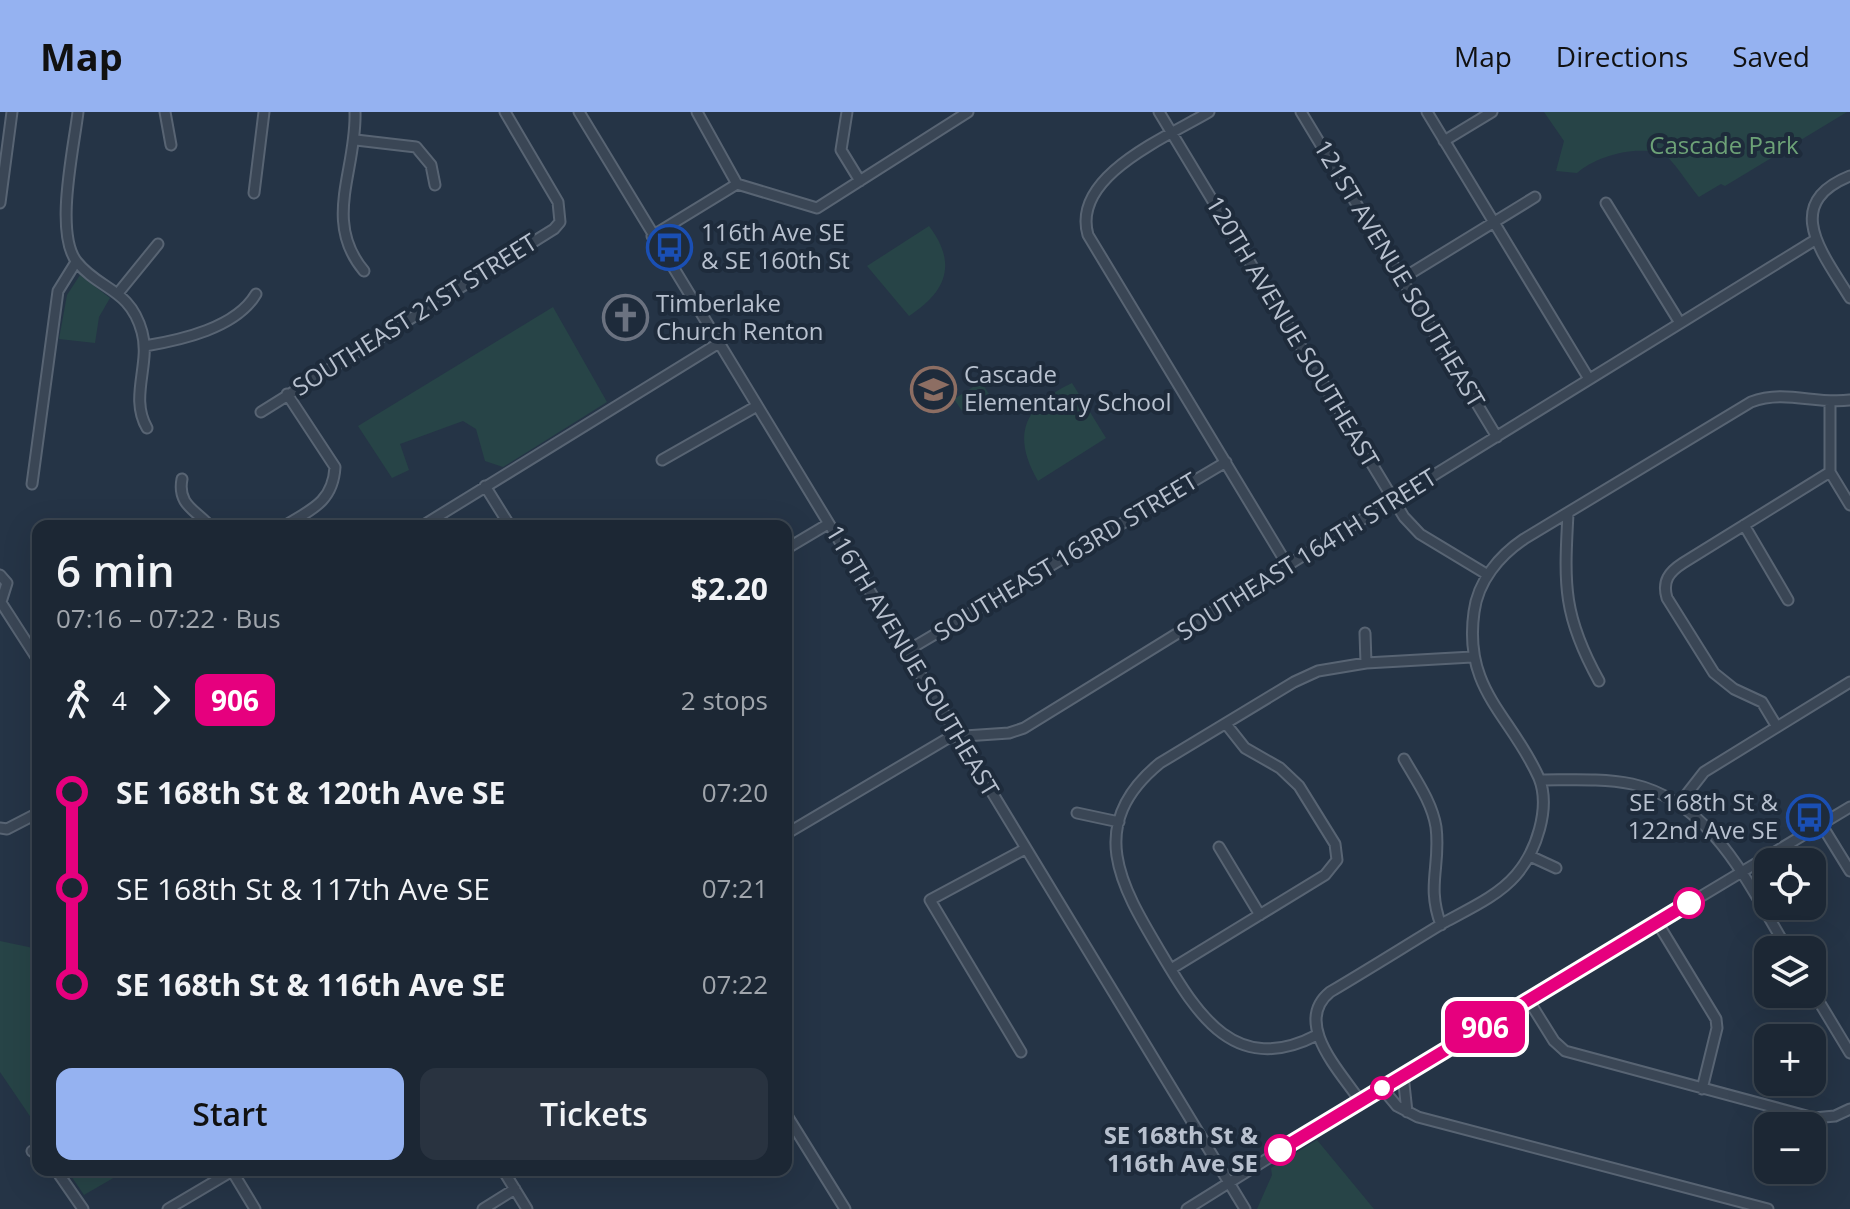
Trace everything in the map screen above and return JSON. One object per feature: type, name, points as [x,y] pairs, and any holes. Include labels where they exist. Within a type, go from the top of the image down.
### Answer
[{"type":"street","points":[[0,203],[12,112]]},
{"type":"street","points":[[78,112],[66,219],[67,236],[76,262],[119,292],[138,320],[145,346],[139,400],[147,428]]},
{"type":"street","points":[[165,112],[171,145]]},
{"type":"street","points":[[254,193],[264,112]]},
{"type":"street","points":[[355,112],[356,140],[342,229],[347,246],[364,271]]},
{"type":"street","points":[[507,115],[518,112]]},
{"type":"street","name":"116TH AVENUE SOUTHEAST","points":[[579,112],[1245,1209]]},
{"type":"street","points":[[699,112],[737,184],[817,208],[968,112]]},
{"type":"street","points":[[847,112],[841,150],[860,181]]},
{"type":"street","name":"120TH AVENUE SOUTHEAST","points":[[1159,112],[1394,502],[1420,534],[1488,575]]},
{"type":"street","points":[[1209,112],[1109,173],[1087,203],[1085,224],[1088,235],[1288,566]]},
{"type":"street","name":"121ST AVENUE SOUTHEAST","points":[[1301,112],[1497,437]]},
{"type":"street","points":[[1427,112],[1589,379]]},
{"type":"street","points":[[1444,141],[1492,112]]},
{"type":"street","name":"SOUTHEAST 21ST STREET","points":[[261,412],[554,229],[561,212],[507,115]]},
{"type":"street","points":[[356,140],[416,147],[431,165],[435,185]]},
{"type":"street","points":[[1850,176],[1818,196],[1811,219],[1815,240],[1850,298]]},
{"type":"street","points":[[652,236],[737,184]]},
{"type":"street","points":[[1403,278],[1535,197]]},
{"type":"street","points":[[1606,203],[1680,323]]},
{"type":"street","name":"SOUTHEAST 164TH STREET","points":[[792,831],[957,735],[1009,733],[1024,728],[1815,240]]},
{"type":"street","points":[[119,292],[158,244]]},
{"type":"street","points":[[32,484],[58,291],[76,262]]},
{"type":"street","points":[[145,346],[192,338],[205,332],[250,304],[256,294]]},
{"type":"street","points":[[431,520],[719,343]]},
{"type":"street","points":[[287,394],[335,467],[334,481],[320,505],[294,520]]},
{"type":"street","points":[[1360,1101],[1317,1035],[1315,1017],[1326,995],[1506,885],[1530,856],[1541,817],[1540,780],[1488,694],[1472,657],[1475,603],[1488,575],[1512,547],[1751,402],[1781,395],[1830,403],[1850,400]]},
{"type":"street","points":[[1830,403],[1830,472],[1850,505]]},
{"type":"street","points":[[662,460],[757,406]]},
{"type":"street","name":"SOUTHEAST 163RD STREET","points":[[905,652],[1226,462]]},
{"type":"street","points":[[1777,727],[1762,702],[1725,683],[1699,653],[1667,598],[1664,586],[1669,574],[1830,472]]},
{"type":"street","points":[[182,479],[180,490],[189,508],[203,520]]},
{"type":"street","points":[[485,486],[506,520]]},
{"type":"street","points":[[1568,514],[1564,577],[1568,611],[1578,643],[1599,681]]},
{"type":"street","points":[[792,545],[828,524]]},
{"type":"street","points":[[1744,525],[1788,600]]},
{"type":"street","points":[[0,575],[7,583],[1,601],[32,650]]},
{"type":"street","points":[[1365,633],[1366,663]]},
{"type":"street","points":[[1317,1035],[1300,1044],[1273,1050],[1232,1040],[1199,1015],[1121,882],[1116,849],[1119,822],[1130,796],[1150,772],[1305,676],[1336,666],[1472,657]]},
{"type":"street","points":[[1679,804],[1704,772],[1850,682]]},
{"type":"street","points":[[1171,969],[1325,875],[1337,860],[1335,844],[1299,786],[1280,768],[1245,748],[1226,724]]},
{"type":"street","points":[[1404,759],[1431,808],[1436,825],[1438,850],[1432,896],[1441,925]]},
{"type":"street","points":[[1540,780],[1634,784],[1679,804],[1710,829],[1741,872],[1780,936]]},
{"type":"street","points":[[1187,1209],[1360,1101],[1850,807]]},
{"type":"street","points":[[1077,813],[1119,822]]},
{"type":"street","points":[[0,828],[7,829],[32,816]]},
{"type":"street","points":[[1821,824],[1850,871]]},
{"type":"street","points":[[1219,847],[1260,915]]},
{"type":"street","points":[[1021,1052],[930,900],[1025,849]]},
{"type":"street","points":[[1530,856],[1556,868]]},
{"type":"street","points":[[1657,922],[1716,1019],[1717,1028],[1702,1089]]},
{"type":"street","points":[[1529,1001],[1554,1041],[1565,1051],[1814,1118],[1835,1116],[1850,1109]]},
{"type":"street","points":[[1823,1008],[1850,1053]]},
{"type":"street","points":[[1403,1075],[1407,1112]]},
{"type":"street","points":[[1382,1088],[1407,1112],[1768,1209]]},
{"type":"street","points":[[792,1124],[845,1209]]},
{"type":"street","points":[[60,1176],[83,1209]]},
{"type":"street","points":[[168,1209],[223,1176]]},
{"type":"street","points":[[236,1176],[255,1209]]},
{"type":"street","points":[[507,1176],[527,1209]]},
{"type":"street","points":[[483,1209],[515,1189]]},
{"type":"green space","name":"Cascade Park","points":[[1544,112],[1847,112],[1725,186],[1721,184],[1699,197],[1670,160],[1657,153],[1620,153],[1595,161],[1577,173],[1556,171],[1564,141]]},
{"type":"green space","points":[[929,226],[943,253],[944,276],[932,297],[909,316],[867,266]]},
{"type":"green space","points":[[80,275],[110,298],[99,317],[95,343],[59,339],[67,295]]},
{"type":"green space","points":[[553,307],[607,402],[503,467],[485,461],[476,429],[463,421],[400,444],[409,470],[392,478],[358,426]]},
{"type":"green space","points":[[981,382],[989,394],[962,411],[954,399]]},
{"type":"green space","points":[[1072,383],[1106,438],[1038,481],[1025,449],[1027,422],[1043,401]]},
{"type":"green space","points":[[0,941],[32,948],[32,1119],[0,1072]]},
{"type":"green space","points":[[1317,1140],[1374,1209],[1257,1209],[1272,1175],[1271,1168]]},
{"type":"green space","points":[[71,1176],[117,1176],[84,1195]]},
{"type":"bus line","name":"906","points":[[1280,1150],[1689,903]]},
{"type":"place","name":"116th Ave SE & SE 160th St","points":[[670,247]]},
{"type":"place","name":"Timberlake Church Renton","points":[[625,318]]},
{"type":"place","name":"Cascade Elementary School","points":[[933,389]]},
{"type":"place","name":"SE 168th St & 122nd Ave SE","points":[[1809,817]]},
{"type":"place","name":"SE 168th St & 116th Ave SE","points":[[1280,1150]]}]
